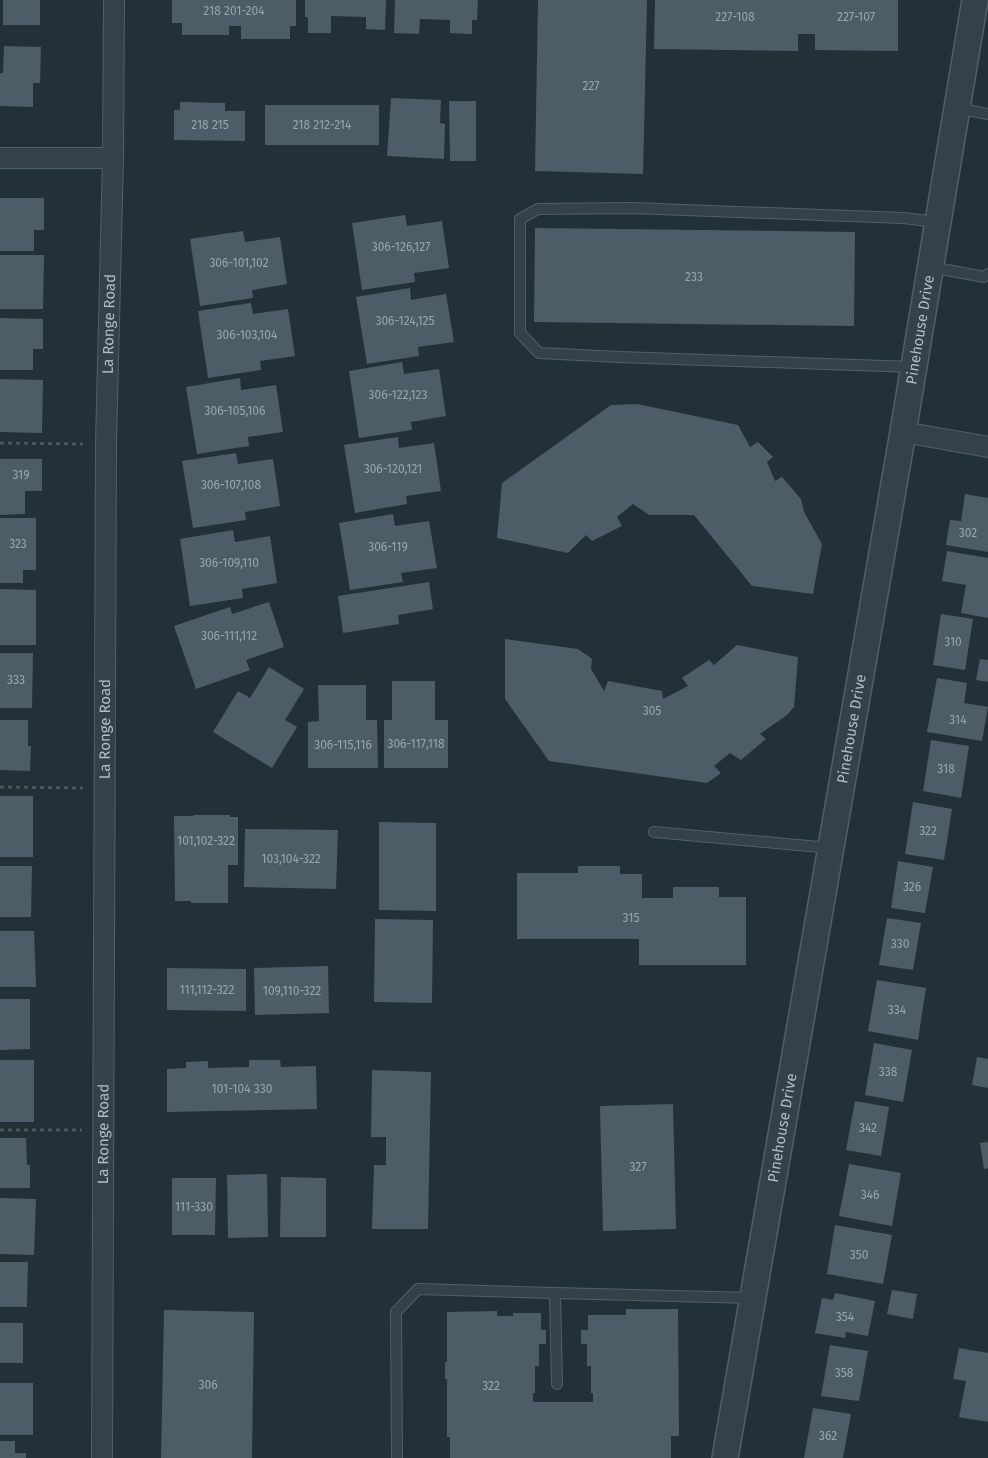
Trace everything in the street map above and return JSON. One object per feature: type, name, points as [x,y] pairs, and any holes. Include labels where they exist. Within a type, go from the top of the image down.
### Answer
[{"type":"street","name":"La Ronge Road","points":[[102,1458],[106,463],[113,158],[114,0]]},
{"type":"street","name":"Pinehouse Drive","points":[[724,1458],[903,432],[975,0]]},
{"type":"street","points":[[0,158],[113,158]]},
{"type":"street","points":[[903,432],[988,447]]},
{"type":"lane","points":[[957,108],[988,114]]},
{"type":"lane","points":[[914,367],[539,353],[520,333],[520,219],[538,208],[631,208],[904,218],[938,222]]},
{"type":"lane","points":[[931,266],[984,276],[988,274]]},
{"type":"lane","points":[[654,832],[830,848]]},
{"type":"lane","points":[[397,1458],[396,1312],[418,1289],[752,1298]]},
{"type":"lane","points":[[556,1293],[557,1384]]},
{"type":"path","points":[[0,443],[81,444]]},
{"type":"path","points":[[0,787],[77,788]]},
{"type":"path","points":[[0,1130],[74,1130]]},
{"type":"building","points":[[3,0],[40,0],[40,25],[3,25]]},
{"type":"building","points":[[172,0],[296,0],[296,26],[290,26],[290,39],[241,39],[241,26],[229,26],[229,35],[182,35],[182,23],[172,23]]},
{"type":"building","points":[[305,0],[386,0],[385,30],[366,29],[366,17],[331,16],[331,33],[308,33],[308,17],[305,17]]},
{"type":"building","points":[[395,0],[478,0],[477,20],[472,20],[472,34],[450,33],[450,20],[420,19],[419,34],[394,33]]},
{"type":"building","points":[[538,0],[647,0],[643,174],[535,171]]},
{"type":"building","points":[[655,0],[898,0],[898,51],[815,50],[815,34],[798,34],[798,51],[654,49]]},
{"type":"building","points":[[4,46],[41,47],[40,83],[33,83],[33,107],[0,106],[0,73],[3,73]]},
{"type":"building","points":[[391,98],[441,100],[440,123],[445,124],[444,159],[387,156]]},
{"type":"building","points":[[449,101],[476,101],[476,161],[450,161]]},
{"type":"building","points":[[180,102],[225,103],[225,111],[245,111],[245,141],[174,140],[174,110],[180,110]]},
{"type":"building","points":[[265,105],[379,105],[379,145],[265,145]]},
{"type":"building","points":[[0,198],[44,198],[44,230],[34,230],[34,251],[0,251]]},
{"type":"building","points":[[405,215],[407,226],[442,221],[449,268],[414,273],[415,282],[362,290],[352,223]]},
{"type":"building","points":[[535,228],[855,232],[854,326],[534,322]]},
{"type":"building","points":[[243,231],[245,242],[280,237],[287,284],[252,290],[253,298],[200,306],[190,239]]},
{"type":"building","points":[[0,255],[44,255],[43,309],[0,309]]},
{"type":"building","points":[[410,288],[411,300],[446,294],[454,342],[418,347],[419,356],[367,364],[356,297]]},
{"type":"building","points":[[251,303],[253,314],[288,309],[295,356],[260,361],[261,370],[208,378],[198,311]]},
{"type":"building","points":[[0,318],[43,319],[43,349],[33,349],[33,370],[0,370]]},
{"type":"building","points":[[402,362],[404,374],[439,369],[446,416],[411,422],[412,430],[359,438],[349,371]]},
{"type":"building","points":[[240,378],[241,390],[276,385],[283,432],[248,437],[249,446],[197,454],[186,387]]},
{"type":"building","points":[[0,379],[43,380],[42,433],[0,432]]},
{"type":"building","points":[[637,404],[738,425],[750,447],[758,442],[773,457],[767,462],[775,481],[782,477],[801,499],[804,512],[822,544],[813,594],[752,586],[694,515],[649,515],[633,504],[617,517],[622,526],[592,541],[586,535],[568,553],[497,538],[502,483],[611,405]]},
{"type":"building","points":[[398,437],[399,448],[434,443],[441,491],[406,496],[407,504],[355,513],[344,445]]},
{"type":"building","points":[[236,453],[238,464],[273,459],[280,506],[245,512],[246,520],[193,528],[182,461]]},
{"type":"building","points":[[0,459],[42,459],[42,491],[25,491],[25,514],[0,515]]},
{"type":"building","points":[[965,494],[988,498],[988,552],[946,545],[950,520],[961,521]]},
{"type":"building","points":[[393,514],[395,526],[429,521],[437,568],[401,573],[403,582],[350,590],[339,523]]},
{"type":"building","points":[[0,518],[36,518],[36,570],[23,570],[23,583],[0,583]]},
{"type":"building","points":[[233,530],[235,542],[270,536],[277,583],[242,589],[243,598],[190,606],[180,539]]},
{"type":"building","points":[[947,551],[988,558],[988,618],[961,613],[966,585],[942,581]]},
{"type":"building","points":[[429,582],[433,609],[398,615],[399,624],[343,633],[338,596]]},
{"type":"building","points":[[0,589],[36,590],[36,645],[0,645]]},
{"type":"building","points":[[269,602],[284,647],[246,660],[250,670],[196,689],[174,626],[230,607],[232,614]]},
{"type":"building","points":[[941,614],[973,619],[965,670],[933,665]]},
{"type":"building","points":[[505,639],[578,649],[592,659],[591,669],[604,691],[608,681],[662,691],[663,699],[688,686],[682,678],[709,660],[714,665],[737,645],[798,657],[794,707],[787,715],[760,734],[766,739],[741,760],[730,753],[714,766],[721,773],[707,783],[549,761],[505,699]]},
{"type":"building","points":[[0,653],[33,653],[32,708],[0,708]]},
{"type":"building","points":[[980,659],[988,660],[988,682],[976,680]]},
{"type":"building","points":[[269,667],[304,689],[285,720],[297,727],[272,768],[213,732],[238,691],[250,698]]},
{"type":"building","points":[[937,678],[967,683],[964,703],[988,707],[982,741],[927,732]]},
{"type":"building","points":[[392,681],[435,681],[435,720],[448,720],[448,768],[384,768],[384,720],[392,720]]},
{"type":"building","points":[[318,685],[366,685],[366,720],[377,720],[378,768],[308,768],[308,722],[319,721]]},
{"type":"building","points":[[0,720],[28,720],[28,746],[31,746],[30,771],[0,770]]},
{"type":"building","points":[[931,740],[969,746],[961,798],[923,791]]},
{"type":"building","points":[[0,796],[33,796],[33,857],[0,857]]},
{"type":"building","points":[[913,802],[952,809],[944,860],[905,854]]},
{"type":"building","points":[[230,815],[230,817],[238,817],[238,865],[228,865],[228,903],[175,901],[174,816]]},
{"type":"building","points":[[379,822],[436,823],[436,911],[379,910]]},
{"type":"building","points":[[245,829],[338,830],[336,889],[244,887]]},
{"type":"building","points":[[898,861],[933,867],[925,913],[891,908]]},
{"type":"building","points":[[0,866],[32,866],[31,917],[0,917]]},
{"type":"building","points":[[578,866],[620,866],[620,874],[642,874],[642,898],[673,898],[673,887],[719,887],[719,897],[746,897],[746,965],[639,965],[639,939],[517,939],[517,873],[578,873]]},
{"type":"building","points":[[887,918],[921,923],[913,970],[879,965]]},
{"type":"building","points":[[375,919],[433,920],[432,1003],[374,1002]]},
{"type":"building","points":[[0,931],[34,931],[36,987],[0,987]]},
{"type":"building","points":[[328,966],[329,1013],[255,1015],[254,968]]},
{"type":"building","points":[[167,968],[246,969],[246,1011],[167,1010]]},
{"type":"building","points":[[877,980],[926,988],[918,1040],[868,1031]]},
{"type":"building","points":[[0,999],[30,999],[30,1049],[0,1050]]},
{"type":"building","points":[[874,1043],[912,1050],[903,1102],[865,1095]]},
{"type":"building","points":[[977,1057],[988,1059],[988,1088],[972,1085]]},
{"type":"building","points":[[0,1060],[34,1060],[34,1122],[0,1122]]},
{"type":"building","points":[[249,1060],[280,1060],[281,1067],[316,1066],[317,1109],[167,1112],[167,1069],[186,1068],[186,1062],[208,1061],[208,1068],[249,1067]]},
{"type":"building","points":[[372,1070],[431,1072],[428,1229],[372,1229],[374,1165],[386,1165],[386,1137],[371,1137]]},
{"type":"building","points":[[855,1101],[889,1107],[881,1156],[846,1150]]},
{"type":"building","points":[[673,1104],[676,1229],[603,1231],[600,1106]]},
{"type":"building","points":[[0,1138],[26,1138],[27,1165],[30,1165],[30,1188],[0,1188]]},
{"type":"building","points":[[988,1142],[988,1168],[984,1169],[980,1143]]},
{"type":"building","points":[[849,1164],[901,1173],[892,1226],[839,1216]]},
{"type":"building","points":[[267,1174],[268,1237],[228,1238],[227,1175]]},
{"type":"building","points":[[281,1177],[326,1178],[326,1237],[280,1237]]},
{"type":"building","points":[[172,1178],[216,1178],[215,1235],[172,1235]]},
{"type":"building","points":[[0,1198],[36,1199],[34,1255],[0,1254]]},
{"type":"building","points":[[835,1225],[892,1235],[883,1284],[827,1274]]},
{"type":"building","points":[[0,1262],[28,1262],[27,1307],[0,1307]]},
{"type":"building","points":[[892,1290],[917,1294],[913,1319],[887,1314]]},
{"type":"building","points":[[835,1293],[875,1301],[868,1336],[846,1332],[845,1338],[815,1333],[822,1298],[833,1300]]},
{"type":"building","points":[[626,1309],[678,1309],[679,1436],[671,1436],[671,1458],[450,1458],[450,1437],[447,1437],[447,1379],[445,1379],[447,1312],[497,1311],[497,1316],[513,1316],[513,1313],[541,1313],[541,1330],[546,1330],[546,1344],[539,1344],[539,1366],[535,1366],[533,1402],[593,1402],[591,1366],[587,1366],[587,1344],[581,1344],[581,1330],[588,1330],[588,1315],[626,1315]]},
{"type":"building","points":[[164,1310],[254,1312],[252,1458],[161,1458]]},
{"type":"building","points":[[0,1323],[23,1323],[23,1363],[0,1363]]},
{"type":"building","points":[[830,1345],[868,1351],[859,1401],[821,1396]]},
{"type":"building","points":[[959,1348],[988,1353],[988,1422],[959,1417],[966,1381],[953,1379]]},
{"type":"building","points":[[0,1383],[33,1383],[33,1435],[0,1435]]},
{"type":"building","points":[[813,1408],[851,1414],[843,1458],[804,1458]]},
{"type":"building","points":[[0,1441],[15,1441],[15,1453],[26,1453],[26,1458],[0,1458]]}]
